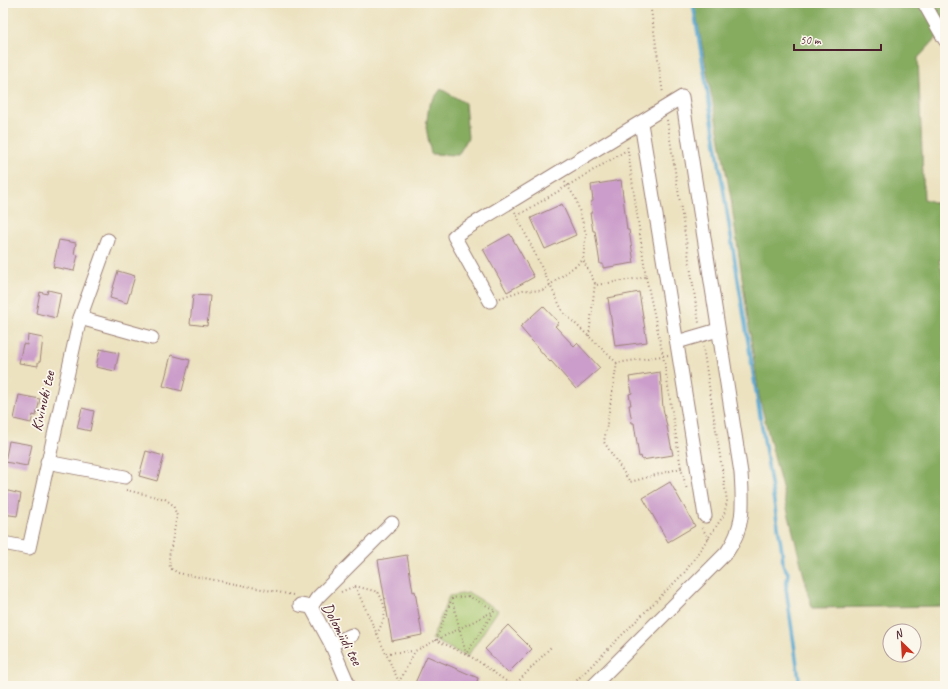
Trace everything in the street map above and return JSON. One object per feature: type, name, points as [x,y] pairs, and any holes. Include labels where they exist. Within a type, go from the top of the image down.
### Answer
[{"type":"street","points":[[924,3],[945,40]]},
{"type":"street","points":[[490,301],[454,236],[682,97],[741,473],[743,501],[740,527],[735,540],[727,552],[593,686]]},
{"type":"street","points":[[641,123],[678,347],[703,521]]},
{"type":"street","name":"Kivinuki tee","points":[[3,542],[29,548],[80,318],[108,240]]},
{"type":"street","points":[[80,318],[152,338]]},
{"type":"street","points":[[678,347],[718,330]]},
{"type":"street","points":[[47,462],[123,483]]},
{"type":"street","points":[[309,604],[392,523]]},
{"type":"street","name":"Dolomiidi tee","points":[[309,604],[331,644],[349,686]]},
{"type":"street","points":[[331,644],[352,635]]},
{"type":"path","points":[[625,133],[646,277],[663,356],[681,468],[687,490]]},
{"type":"path","points":[[517,216],[627,150]]},
{"type":"path","points":[[560,172],[576,199],[586,234],[583,260],[596,285],[589,337]]},
{"type":"path","points":[[510,202],[563,312],[617,364]]},
{"type":"path","points":[[490,301],[523,290],[542,291],[583,260]]},
{"type":"path","points":[[596,285],[646,277]]},
{"type":"path","points":[[617,364],[663,356],[678,347]]},
{"type":"path","points":[[617,364],[604,442],[630,482],[681,468]]},
{"type":"path","points":[[123,483],[165,499],[173,505],[177,516],[169,557],[170,568],[178,573],[306,597],[309,604]]},
{"type":"path","points":[[703,521],[709,539]]},
{"type":"path","points":[[355,586],[399,682],[407,686]]},
{"type":"path","points":[[338,593],[355,586],[378,592],[385,604],[385,619],[377,634]]},
{"type":"path","points":[[452,598],[468,596],[495,610]]},
{"type":"path","points":[[452,598],[466,654]]},
{"type":"path","points":[[436,640],[452,598]]},
{"type":"path","points":[[386,653],[415,651],[495,610]]},
{"type":"path","points":[[466,654],[495,610]]},
{"type":"path","points":[[436,640],[475,659],[513,686],[551,647]]},
{"type":"path","points":[[397,686],[415,651]]},
{"type":"green space","points":[[694,3],[945,3],[945,29],[918,58],[924,199],[945,206],[945,258],[939,260],[945,282],[945,606],[812,608],[759,396],[730,193]]},
{"type":"green space","points":[[441,89],[465,103],[468,138],[458,155],[431,154],[426,127],[429,105]]},
{"type":"green space","points":[[469,593],[498,610],[467,657],[432,639],[449,596]]},
{"type":"building","points":[[621,180],[627,230],[629,230],[634,263],[603,268],[603,264],[600,264],[595,231],[593,231],[590,213],[592,213],[591,202],[593,201],[591,185]]},
{"type":"building","points":[[562,204],[576,235],[545,249],[531,218]]},
{"type":"building","points":[[510,234],[534,277],[507,292],[483,249]]},
{"type":"building","points":[[59,240],[76,243],[74,254],[78,255],[74,271],[53,267]]},
{"type":"building","points":[[118,271],[135,276],[127,303],[110,298]]},
{"type":"building","points":[[48,290],[61,293],[56,318],[36,313],[40,292],[47,294]]},
{"type":"building","points":[[639,292],[647,342],[615,346],[608,298]]},
{"type":"building","points":[[193,295],[210,296],[207,326],[190,324]]},
{"type":"building","points":[[543,306],[559,323],[555,326],[574,346],[577,343],[600,368],[576,389],[520,327]]},
{"type":"building","points":[[28,335],[43,338],[40,362],[38,362],[38,366],[19,363],[23,344],[27,345]]},
{"type":"building","points":[[100,349],[119,353],[115,371],[96,367]]},
{"type":"building","points":[[171,355],[190,360],[182,391],[163,386]]},
{"type":"building","points":[[660,372],[663,408],[673,455],[642,460],[641,456],[639,457],[634,423],[632,423],[629,405],[631,405],[629,394],[632,393],[629,377]]},
{"type":"building","points":[[19,395],[40,399],[36,416],[33,415],[31,423],[14,419]]},
{"type":"building","points":[[82,408],[94,411],[90,431],[77,428]]},
{"type":"building","points":[[9,441],[32,445],[27,466],[5,462]]},
{"type":"building","points":[[146,451],[164,456],[157,481],[139,476]]},
{"type":"building","points":[[670,482],[695,526],[668,542],[643,498]]},
{"type":"building","points":[[4,490],[21,494],[17,516],[3,514]]},
{"type":"building","points":[[407,555],[413,592],[415,591],[422,635],[392,641],[378,560]]},
{"type":"building","points":[[508,625],[532,649],[508,673],[485,649]]},
{"type":"building","points":[[427,656],[478,678],[476,686],[421,686],[415,683]]},
{"type":"waterway","points":[[693,3],[782,551],[783,565],[788,573],[786,588],[800,686]]}]
